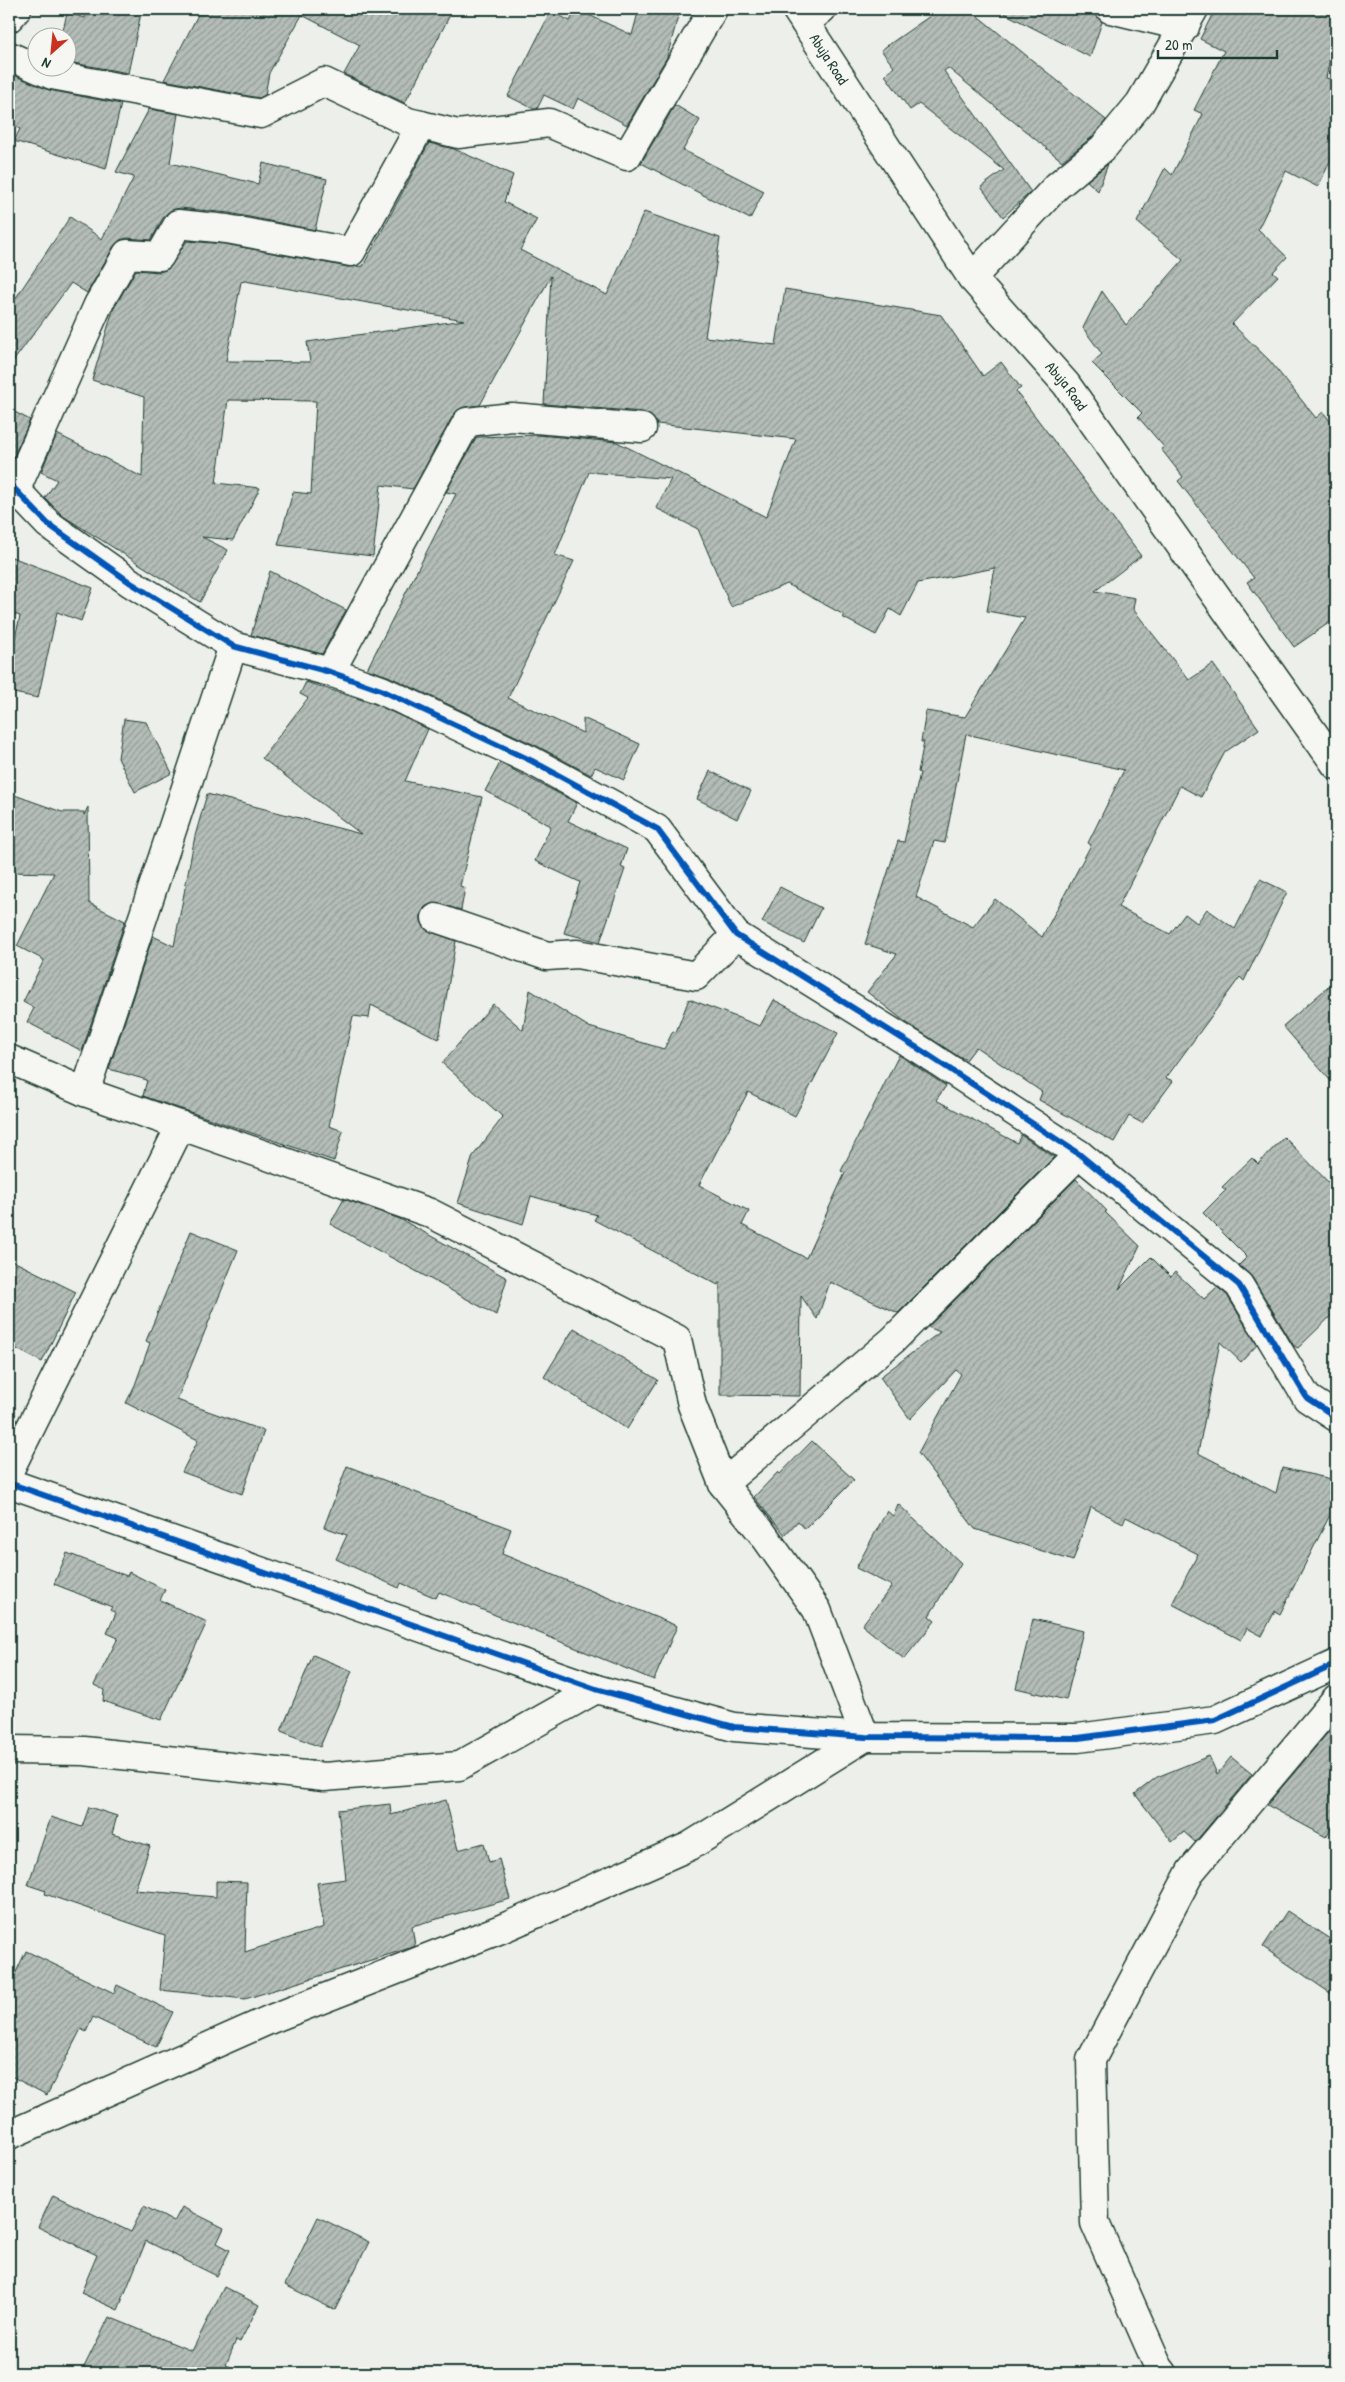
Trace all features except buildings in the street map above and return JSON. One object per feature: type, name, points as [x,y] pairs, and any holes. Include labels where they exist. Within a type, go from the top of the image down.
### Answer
[{"type":"street","points":[[9,18],[17,9]]},
{"type":"street","points":[[9,56],[52,74],[261,114],[324,82],[408,122],[458,134],[549,122],[627,156],[713,9]]},
{"type":"street","points":[[972,278],[1057,186],[1103,148],[1140,103],[1190,18],[1110,9]]},
{"type":"street","name":"Abuja Road","points":[[808,13],[972,278],[1066,384],[1336,765]]},
{"type":"street","points":[[421,125],[351,252],[227,228],[178,224],[160,256],[127,254],[98,305],[12,486],[48,524],[131,583],[233,646],[330,672],[380,690],[532,761],[657,829],[736,935],[919,1049],[1079,1154],[1239,1285],[1307,1398],[1336,1417]]},
{"type":"street","points":[[330,672],[466,422],[512,416],[642,428]]},
{"type":"street","points":[[84,1092],[233,646]]},
{"type":"street","points":[[436,918],[547,956],[577,954],[696,976],[736,935]]},
{"type":"street","points":[[9,1059],[84,1092],[430,1212],[677,1339],[692,1405],[722,1484],[763,1534],[817,1610],[865,1737]]},
{"type":"street","points":[[9,1471],[181,1125]]},
{"type":"street","points":[[722,1484],[894,1340],[1079,1154]]},
{"type":"street","points":[[9,1483],[596,1689],[734,1727],[865,1737],[1078,1738],[1215,1720],[1336,1664]]},
{"type":"street","points":[[9,1750],[84,1751],[324,1777],[459,1766],[596,1689]]},
{"type":"street","points":[[1163,2373],[1159,2368],[1095,2222],[1091,2060],[1190,1871],[1336,1699]]},
{"type":"street","points":[[9,2135],[271,2019],[501,1930],[690,1846],[865,1737]]},
{"type":"cycle path","points":[[9,483],[48,524],[131,583],[233,646],[330,672],[381,690],[532,761],[657,829],[736,935],[919,1049],[1079,1154],[1239,1285],[1307,1398],[1336,1417]]},
{"type":"cycle path","points":[[9,1483],[596,1689],[734,1727],[865,1737],[1078,1738],[1215,1720],[1336,1664]]}]
